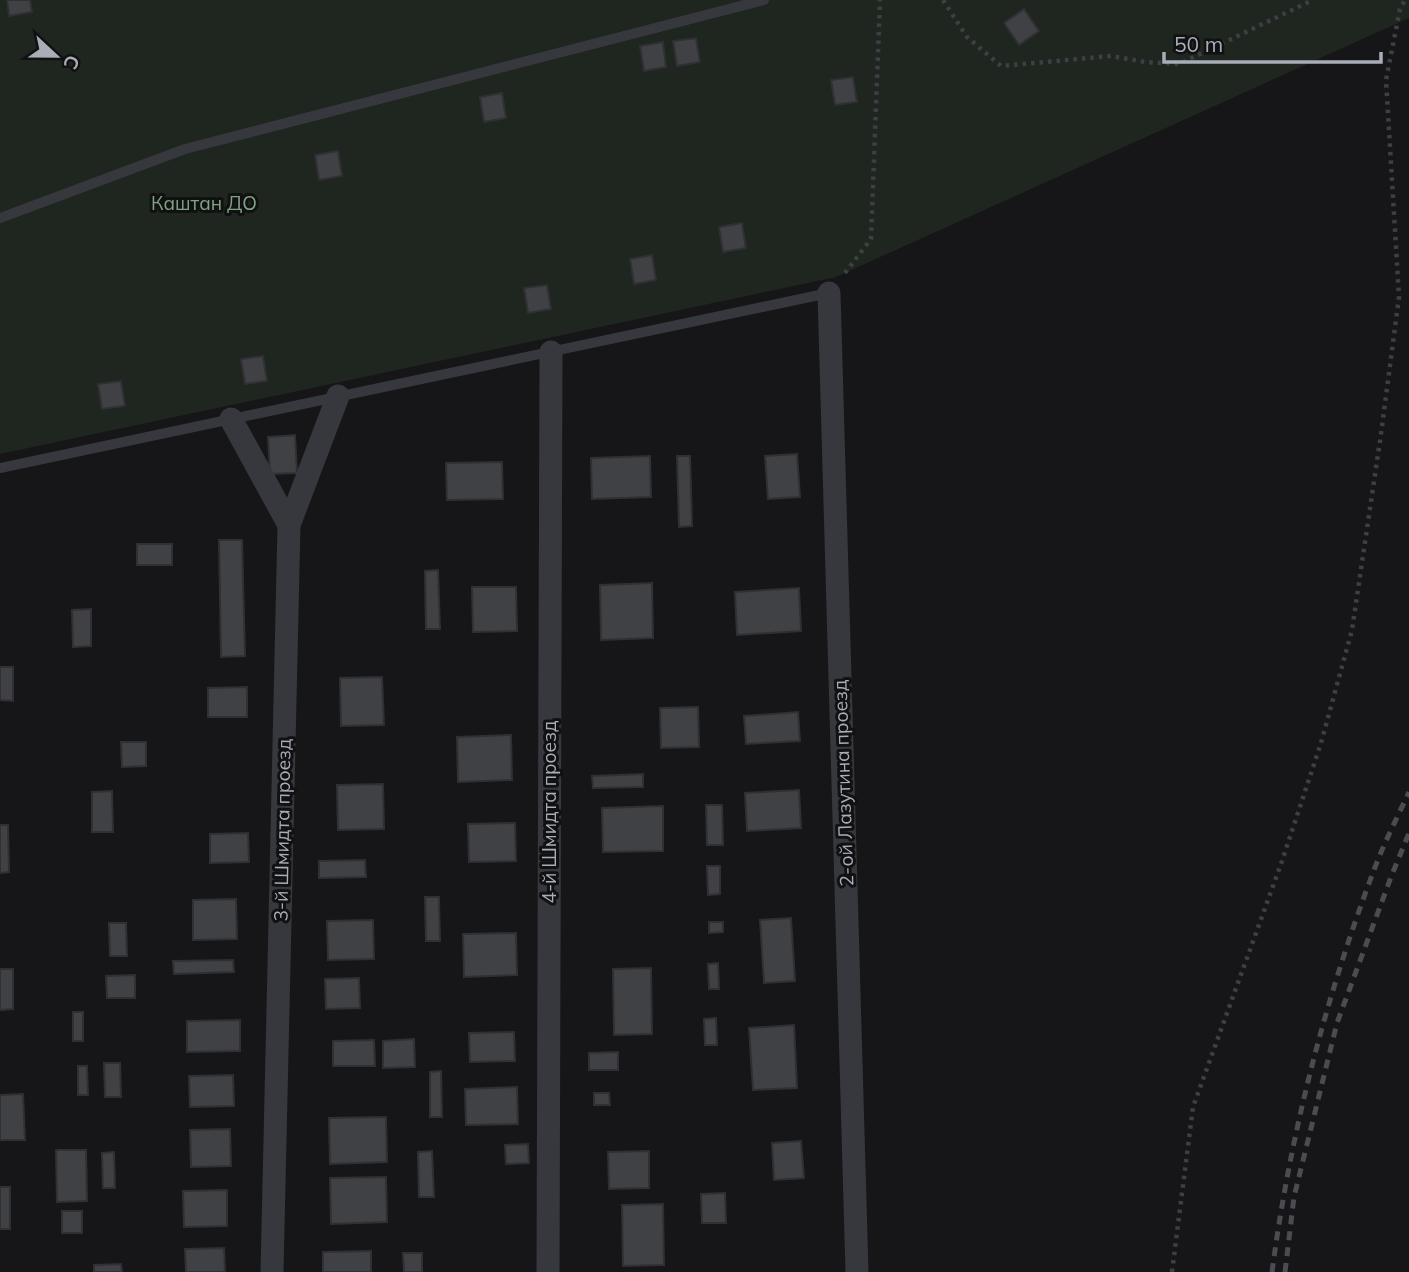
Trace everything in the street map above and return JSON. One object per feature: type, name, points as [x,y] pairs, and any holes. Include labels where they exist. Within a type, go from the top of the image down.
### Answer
[{"type":"street","name":"2-ой Лазутина проезд","points":[[829,293],[857,1272]]},
{"type":"street","name":"4-й Шмидта проезд","points":[[548,1272],[551,352]]},
{"type":"street","name":"3-й Шмидта проезд","points":[[272,1272],[289,526],[338,397]]},
{"type":"street","points":[[230,419],[289,526]]},
{"type":"lane","points":[[0,218],[185,149],[764,0]]},
{"type":"lane","points":[[0,468],[829,293]]},
{"type":"path","points":[[829,293],[871,240],[880,0]]},
{"type":"path","points":[[943,0],[967,37],[1002,66],[1111,56],[1144,62],[1179,64],[1313,0]]},
{"type":"path","points":[[1172,1272],[1193,1107],[1321,743],[1352,630],[1399,297],[1386,80],[1405,0]]},
{"type":"green space","name":"Каштан ДО","points":[[0,0],[1409,0],[1409,18],[836,277],[0,454]]},
{"type":"building","points":[[7,0],[30,0],[32,12],[9,16]]},
{"type":"building","points":[[1024,9],[1039,31],[1019,45],[1004,23]]},
{"type":"building","points":[[696,38],[700,62],[677,66],[673,41]]},
{"type":"building","points":[[663,42],[666,67],[644,71],[640,46]]},
{"type":"building","points":[[853,77],[857,102],[835,105],[831,80]]},
{"type":"building","points":[[502,93],[506,118],[484,122],[480,97]]},
{"type":"building","points":[[338,151],[342,176],[319,180],[315,155]]},
{"type":"building","points":[[742,223],[746,248],[723,252],[719,227]]},
{"type":"building","points":[[652,255],[656,280],[634,284],[630,259]]},
{"type":"building","points":[[547,285],[551,309],[528,313],[524,288]]},
{"type":"building","points":[[263,356],[267,381],[245,384],[241,359]]},
{"type":"building","points":[[121,381],[125,406],[102,409],[98,384]]},
{"type":"building","points":[[295,435],[297,473],[270,474],[268,437]]},
{"type":"building","points":[[797,454],[800,497],[768,499],[765,456]]},
{"type":"building","points":[[650,456],[651,497],[592,499],[591,458]]},
{"type":"building","points":[[677,456],[690,456],[692,526],[679,527]]},
{"type":"building","points":[[502,462],[503,499],[447,500],[446,463]]},
{"type":"building","points":[[219,540],[242,540],[245,656],[221,657]]},
{"type":"building","points":[[137,544],[172,544],[172,565],[137,565]]},
{"type":"building","points":[[438,570],[440,629],[426,629],[425,571]]},
{"type":"building","points":[[652,583],[653,638],[601,640],[600,585]]},
{"type":"building","points":[[472,587],[516,587],[517,631],[473,632]]},
{"type":"building","points":[[799,588],[801,631],[737,635],[735,592]]},
{"type":"building","points":[[91,609],[91,646],[73,647],[72,610]]},
{"type":"building","points":[[0,667],[13,667],[13,701],[0,700]]},
{"type":"building","points":[[382,677],[384,725],[341,726],[340,678]]},
{"type":"building","points":[[247,687],[247,717],[208,717],[208,688]]},
{"type":"building","points":[[698,707],[699,747],[661,748],[660,708]]},
{"type":"building","points":[[798,712],[800,741],[746,744],[744,716]]},
{"type":"building","points":[[511,735],[512,780],[458,782],[457,737]]},
{"type":"building","points":[[121,742],[146,742],[146,766],[122,767]]},
{"type":"building","points":[[643,774],[643,787],[593,788],[592,776]]},
{"type":"building","points":[[383,784],[384,829],[338,830],[337,785]]},
{"type":"building","points":[[799,790],[801,828],[747,831],[745,793]]},
{"type":"building","points":[[112,791],[113,832],[92,832],[92,792]]},
{"type":"building","points":[[706,805],[722,805],[723,845],[707,845]]},
{"type":"building","points":[[663,806],[663,851],[603,852],[602,808]]},
{"type":"building","points":[[515,823],[516,861],[469,862],[468,824]]},
{"type":"building","points":[[0,825],[8,825],[9,872],[0,873]]},
{"type":"building","points":[[248,833],[249,862],[210,863],[210,834]]},
{"type":"building","points":[[365,860],[366,877],[319,878],[319,861]]},
{"type":"building","points":[[707,866],[720,866],[720,894],[708,895]]},
{"type":"building","points":[[425,897],[439,897],[440,941],[426,941]]},
{"type":"building","points":[[236,899],[237,939],[193,940],[193,900]]},
{"type":"building","points":[[791,918],[795,981],[764,983],[760,920]]},
{"type":"building","points":[[373,920],[374,959],[328,960],[327,921]]},
{"type":"building","points":[[709,922],[723,922],[723,932],[709,933]]},
{"type":"building","points":[[109,923],[126,923],[127,956],[110,956]]},
{"type":"building","points":[[516,933],[517,975],[464,977],[463,934]]},
{"type":"building","points":[[233,960],[234,972],[174,974],[173,961]]},
{"type":"building","points":[[718,963],[719,989],[709,989],[708,964]]},
{"type":"building","points":[[651,968],[652,1034],[614,1035],[613,969]]},
{"type":"building","points":[[0,969],[13,969],[13,1009],[0,1010]]},
{"type":"building","points":[[135,975],[135,998],[107,998],[106,976]]},
{"type":"building","points":[[359,978],[360,1008],[326,1009],[325,979]]},
{"type":"building","points":[[73,1012],[83,1012],[83,1041],[73,1041]]},
{"type":"building","points":[[716,1018],[717,1045],[705,1045],[704,1019]]},
{"type":"building","points":[[240,1020],[240,1051],[187,1052],[187,1021]]},
{"type":"building","points":[[794,1025],[797,1088],[753,1090],[749,1028]]},
{"type":"building","points":[[514,1032],[515,1061],[470,1062],[469,1033]]},
{"type":"building","points":[[414,1039],[415,1067],[383,1068],[383,1041]]},
{"type":"building","points":[[374,1040],[375,1066],[333,1066],[333,1041]]},
{"type":"building","points":[[618,1052],[618,1070],[589,1070],[589,1053]]},
{"type":"building","points":[[104,1063],[120,1063],[121,1097],[105,1097]]},
{"type":"building","points":[[78,1066],[87,1066],[88,1095],[78,1095]]},
{"type":"building","points":[[441,1071],[442,1117],[430,1117],[430,1072]]},
{"type":"building","points":[[233,1075],[234,1106],[190,1107],[189,1076]]},
{"type":"building","points":[[517,1087],[518,1124],[466,1125],[465,1089]]},
{"type":"building","points":[[594,1093],[609,1093],[610,1105],[594,1105]]},
{"type":"building","points":[[23,1094],[25,1140],[0,1140],[0,1095]]},
{"type":"building","points":[[386,1117],[387,1162],[330,1164],[329,1118]]},
{"type":"building","points":[[230,1129],[231,1166],[191,1167],[190,1130]]},
{"type":"building","points":[[801,1141],[804,1178],[774,1180],[772,1143]]},
{"type":"building","points":[[528,1144],[529,1163],[506,1164],[505,1145]]},
{"type":"building","points":[[56,1150],[86,1150],[87,1201],[57,1202]]},
{"type":"building","points":[[432,1151],[434,1197],[419,1197],[418,1152]]},
{"type":"building","points":[[649,1151],[649,1188],[609,1189],[608,1152]]},
{"type":"building","points":[[114,1152],[115,1188],[103,1188],[102,1153]]},
{"type":"building","points":[[386,1177],[387,1222],[331,1224],[330,1178]]},
{"type":"building","points":[[0,1187],[10,1187],[10,1229],[0,1229]]},
{"type":"building","points":[[227,1190],[227,1226],[184,1227],[183,1191]]},
{"type":"building","points":[[725,1193],[726,1223],[702,1223],[701,1194]]},
{"type":"building","points":[[663,1204],[664,1265],[623,1266],[622,1205]]},
{"type":"building","points":[[62,1211],[82,1211],[82,1233],[62,1233]]},
{"type":"building","points":[[224,1248],[225,1272],[186,1272],[185,1249]]},
{"type":"building","points":[[371,1251],[371,1272],[323,1272],[323,1252]]},
{"type":"building","points":[[403,1253],[422,1253],[422,1272],[404,1272]]},
{"type":"building","points":[[121,1264],[122,1272],[94,1272],[94,1265]]},
{"type":"railway","points":[[1272,1272],[1299,1119],[1325,1018],[1374,870],[1409,792]]},
{"type":"railway","points":[[1285,1272],[1294,1197],[1337,1023],[1409,833]]}]
